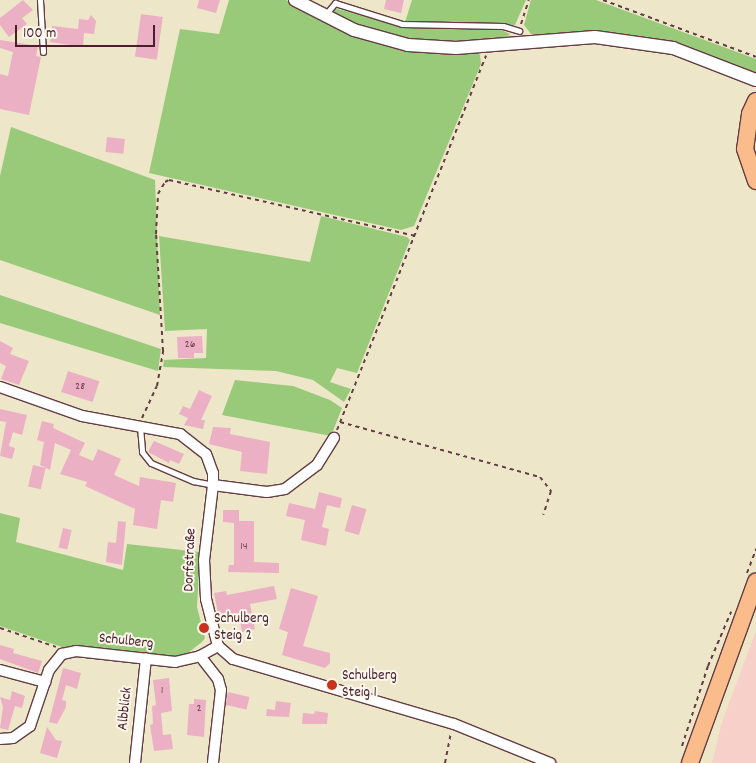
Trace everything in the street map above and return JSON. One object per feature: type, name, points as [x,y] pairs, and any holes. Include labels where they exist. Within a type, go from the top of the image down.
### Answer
[{"type":"main road","points":[[756,101],[750,114],[745,149],[756,181]]},
{"type":"main road","points":[[685,758],[751,578]]},
{"type":"street","points":[[300,2],[324,16],[380,39],[408,45],[456,48],[595,36],[640,41],[712,61],[756,80]]},
{"type":"street","name":"Dorfstraße","points":[[0,387],[82,416],[180,434],[198,445],[211,463],[213,485],[204,583],[210,625],[218,646]]},
{"type":"street","points":[[213,485],[267,492],[285,489],[317,465],[334,438]]},
{"type":"street","points":[[218,646],[233,659],[246,664],[454,724],[550,763]]},
{"type":"street","name":"Schulberg","points":[[62,654],[76,651],[175,662],[200,656],[218,646]]},
{"type":"street","points":[[0,739],[13,738],[30,726],[53,663],[62,654]]},
{"type":"street","points":[[200,656],[218,680],[221,690],[213,763]]},
{"type":"street","name":"Albblick","points":[[135,763],[146,659]]},
{"type":"street","points":[[0,670],[45,682]]},
{"type":"lane","points":[[40,0],[43,52]]},
{"type":"lane","points":[[324,16],[335,4],[402,24],[503,26],[519,31]]},
{"type":"lane","points":[[140,427],[142,452],[151,463],[193,481],[213,485]]},
{"type":"path","points":[[519,31],[529,0]]},
{"type":"path","points":[[603,0],[756,57]]},
{"type":"path","points":[[334,438],[416,236],[490,44]]},
{"type":"path","points":[[140,427],[157,386],[163,351],[156,234],[158,194],[165,182],[169,180],[416,236]]},
{"type":"path","points":[[340,422],[540,477],[551,491],[543,515]]},
{"type":"path","points":[[751,578],[756,549]]},
{"type":"path","points":[[685,758],[708,666],[731,611]]},
{"type":"path","points":[[0,628],[54,646],[62,654]]},
{"type":"path","points":[[445,763],[448,740]]},
{"type":"shaded area","points":[[756,631],[756,763],[712,763],[722,722]]},
{"type":"green space","points":[[229,0],[286,0],[321,20],[380,44],[405,49],[477,52],[480,55],[481,64],[414,226],[401,230],[149,173],[180,29],[219,34]]},
{"type":"green space","points":[[412,0],[526,0],[515,25],[405,22]]},
{"type":"green space","points":[[531,0],[596,0],[756,59],[756,73],[704,54],[631,36],[531,34],[524,25]]},
{"type":"green space","points":[[333,8],[417,28],[499,29],[510,34],[504,39],[452,43],[413,41],[357,26],[331,13]]},
{"type":"green space","points":[[11,127],[155,180],[160,315],[0,260],[0,176]]},
{"type":"green space","points":[[321,216],[407,237],[410,240],[357,373],[337,368],[330,382],[351,389],[344,402],[313,380],[276,371],[163,367],[164,360],[206,358],[207,329],[165,331],[159,236],[310,262]]},
{"type":"green space","points":[[0,295],[161,349],[158,371],[0,323]]},
{"type":"green space","points":[[235,380],[293,386],[330,400],[342,408],[331,436],[222,415]]},
{"type":"green space","points":[[0,513],[20,518],[16,542],[123,570],[127,544],[200,552],[197,607],[205,638],[184,656],[175,658],[77,646],[65,648],[0,626]]},
{"type":"building","points":[[23,0],[33,10],[22,18],[27,24],[9,37],[0,25],[0,18]]},
{"type":"building","points":[[199,0],[220,0],[216,13],[197,8]]},
{"type":"building","points":[[386,0],[404,0],[401,13],[384,9]]},
{"type":"building","points":[[141,14],[163,17],[157,60],[135,57]]},
{"type":"building","points":[[91,15],[96,21],[94,34],[84,33],[83,47],[50,42],[52,26],[78,29],[79,19],[88,20]]},
{"type":"building","points":[[0,40],[38,46],[36,56],[41,57],[29,115],[0,109],[0,74],[8,76],[13,52],[0,48]]},
{"type":"building","points":[[107,137],[125,139],[123,154],[105,152]]},
{"type":"building","points":[[202,336],[203,353],[194,353],[194,358],[178,358],[177,337]]},
{"type":"building","points":[[0,341],[13,348],[10,354],[29,361],[19,385],[1,379],[6,366],[0,363]]},
{"type":"building","points":[[68,371],[99,381],[93,402],[61,392]]},
{"type":"building","points":[[199,390],[212,396],[201,420],[205,420],[203,429],[184,425],[188,418],[179,414],[183,406],[190,409]]},
{"type":"building","points":[[0,409],[27,415],[22,435],[13,432],[9,446],[15,448],[12,459],[0,456],[6,422],[0,421]]},
{"type":"building","points":[[42,421],[54,424],[53,428],[85,443],[79,455],[93,461],[98,449],[121,459],[114,475],[139,486],[140,477],[176,483],[173,502],[161,500],[157,529],[133,525],[135,509],[85,486],[87,482],[60,474],[71,450],[55,443],[50,470],[40,465],[44,442],[37,440]]},
{"type":"building","points":[[213,427],[231,428],[230,434],[270,442],[267,474],[240,471],[242,452],[209,444]]},
{"type":"building","points":[[154,441],[184,454],[179,464],[170,460],[169,463],[148,452]]},
{"type":"building","points":[[33,465],[46,468],[41,489],[28,486]]},
{"type":"building","points":[[319,492],[342,498],[340,508],[327,505],[322,527],[329,529],[326,546],[301,540],[305,520],[286,516],[289,503],[315,509]]},
{"type":"building","points":[[352,505],[366,509],[359,535],[345,531]]},
{"type":"building","points":[[223,510],[239,510],[239,521],[254,521],[254,562],[279,563],[279,573],[228,572],[229,565],[234,565],[234,523],[223,522]]},
{"type":"building","points":[[118,521],[126,522],[122,565],[106,562],[108,542],[116,543]]},
{"type":"building","points":[[63,528],[72,530],[67,550],[59,547]]},
{"type":"building","points":[[274,586],[277,599],[250,604],[255,629],[242,632],[239,616],[222,620],[221,612],[218,613],[214,593],[226,591],[227,595]]},
{"type":"building","points":[[291,588],[318,596],[303,646],[330,653],[330,663],[325,668],[282,655],[288,632],[279,629]]},
{"type":"building","points":[[0,645],[14,649],[13,653],[42,661],[38,673],[0,659]]},
{"type":"building","points":[[63,668],[81,673],[77,689],[66,685],[62,700],[66,701],[66,707],[57,724],[49,722]]},
{"type":"building","points":[[169,678],[172,711],[161,713],[163,735],[171,734],[173,749],[154,751],[150,725],[153,724],[152,706],[156,705],[153,680]]},
{"type":"building","points":[[12,691],[25,696],[22,708],[15,706],[8,730],[0,728],[3,707],[0,697],[10,700]]},
{"type":"building","points":[[228,692],[249,697],[247,710],[225,705]]},
{"type":"building","points":[[194,699],[206,700],[204,737],[187,735],[189,704],[194,704]]},
{"type":"building","points":[[276,701],[291,703],[289,717],[266,716],[267,709],[275,710]]},
{"type":"building","points":[[315,711],[328,713],[327,724],[302,724],[303,713],[314,714]]},
{"type":"building","points":[[47,727],[56,740],[62,741],[57,758],[40,753]]},
{"type":"place","name":"Schulberg Steig 2","points":[[204,628]]},
{"type":"place","name":"Schulberg Steig 1","points":[[332,685]]}]
